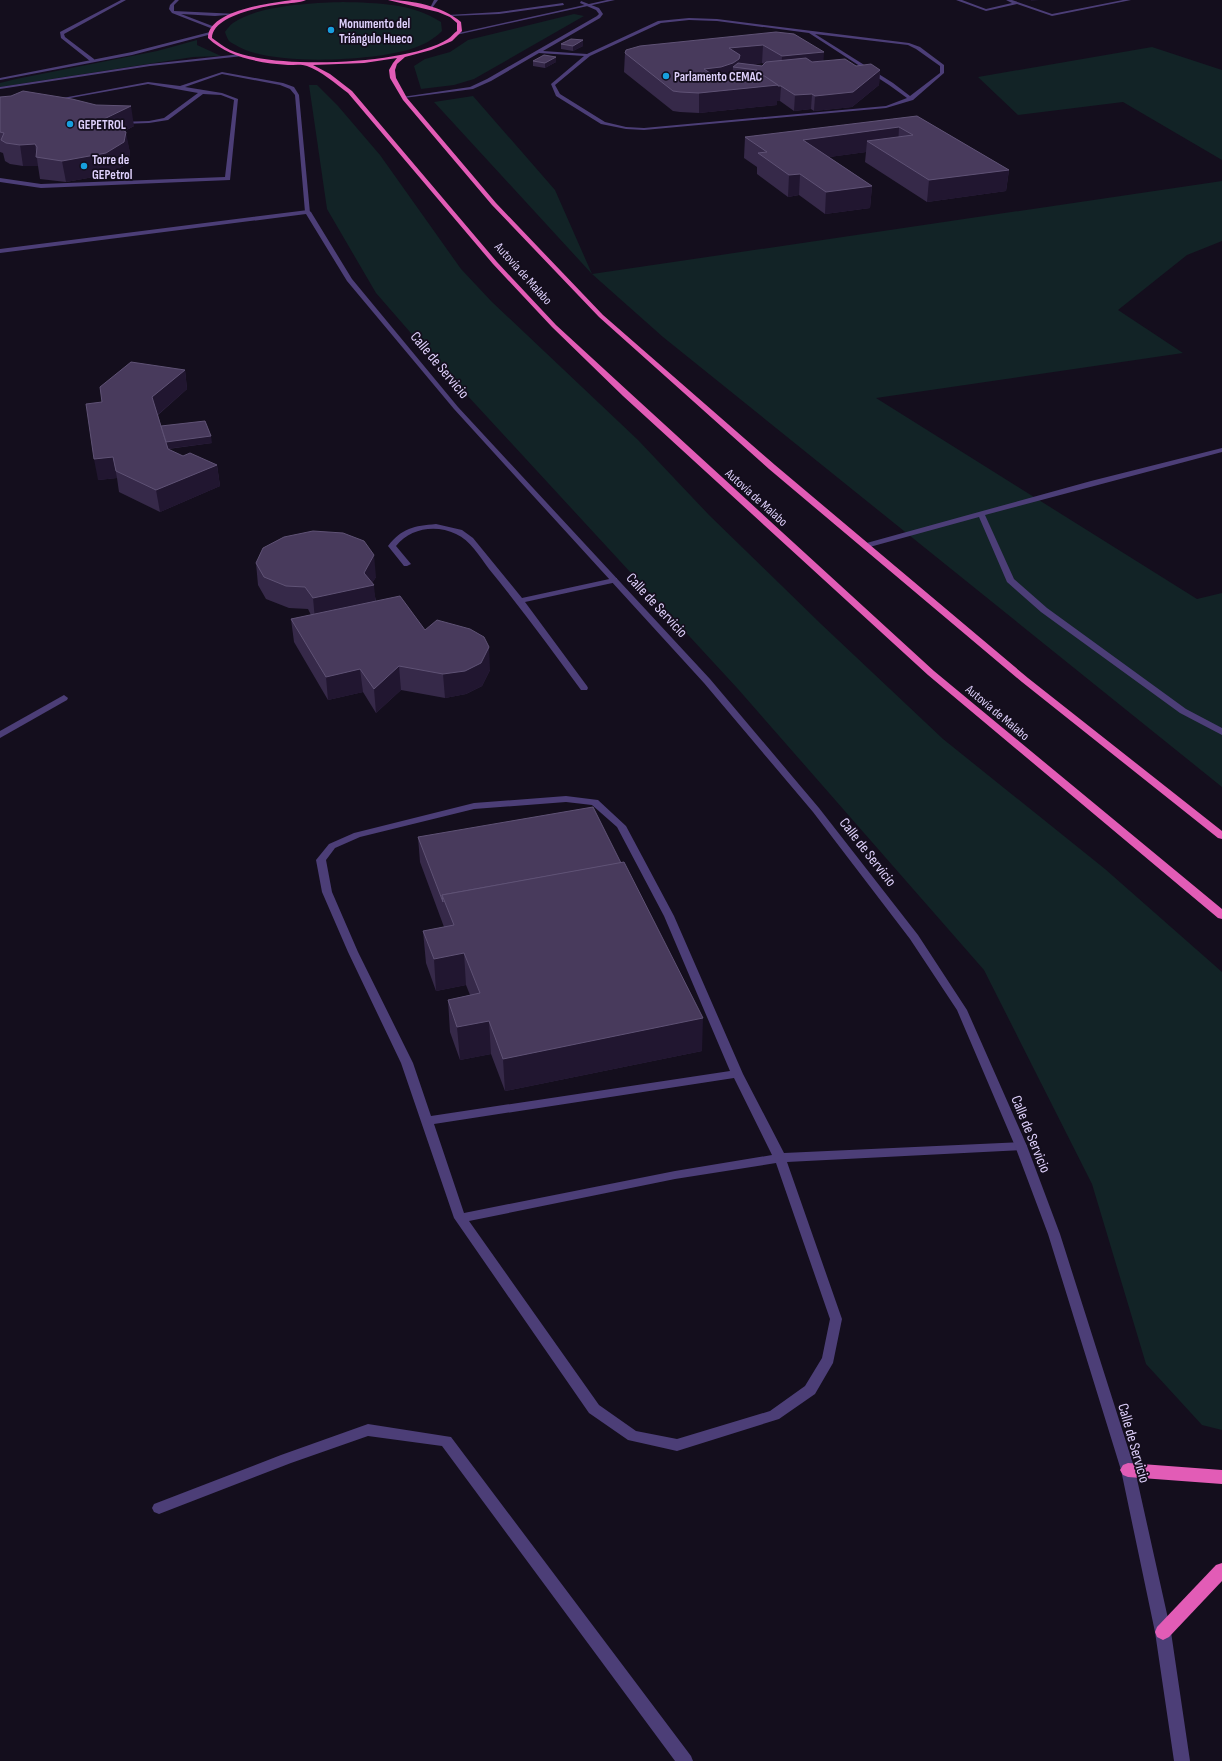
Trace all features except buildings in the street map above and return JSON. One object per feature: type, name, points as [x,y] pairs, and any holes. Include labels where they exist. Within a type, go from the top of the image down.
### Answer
[{"type":"highway","points":[[272,4],[277,0]]},
{"type":"highway","points":[[304,0],[272,4],[236,14],[222,20],[211,30],[210,38],[220,47],[241,55],[271,61],[308,64],[367,62],[432,49],[443,44],[456,34],[459,29],[458,24],[450,15],[431,7],[406,1],[390,0]]},
{"type":"highway","name":"Autovía de Malabo","points":[[403,56],[395,63],[392,70],[393,78],[404,97],[494,204],[601,316],[772,467],[1025,680],[1222,836]]},
{"type":"highway","name":"Autovía de Malabo","points":[[308,64],[328,75],[350,92],[495,263],[554,326],[626,394],[931,673],[1222,915]]},
{"type":"highway","points":[[1209,905],[1222,920]]},
{"type":"highway","points":[[1128,1470],[1222,1477]]},
{"type":"highway","points":[[1163,1632],[1222,1570]]},
{"type":"street","points":[[92,60],[63,38],[62,34],[124,0]]},
{"type":"street","points":[[177,0],[172,5],[171,9],[174,12],[211,30]]},
{"type":"street","points":[[431,7],[436,0]]},
{"type":"street","points":[[450,15],[499,13],[591,0]]},
{"type":"street","points":[[456,34],[613,0]]},
{"type":"street","points":[[958,0],[986,10],[1017,3]]},
{"type":"street","points":[[1008,0],[1052,15],[1129,0]]},
{"type":"street","points":[[1097,0],[1109,4]]},
{"type":"street","points":[[404,97],[471,88],[489,80],[540,52],[599,17],[600,14],[598,10],[589,5],[576,2]]},
{"type":"street","points":[[174,12],[236,14]]},
{"type":"street","points":[[674,20],[717,20],[909,44],[918,48],[942,66],[942,72],[911,99],[900,104],[886,107],[644,129],[626,128],[603,123],[558,95],[553,85],[588,55],[660,22],[674,20]]},
{"type":"street","points":[[0,80],[155,48],[211,30]]},
{"type":"street","points":[[808,31],[891,84],[911,99]]},
{"type":"street","points":[[540,52],[588,55]]},
{"type":"street","points":[[0,88],[165,63],[241,55]]},
{"type":"street","name":"Calle de Servicio","points":[[180,87],[222,73],[281,84],[292,88],[297,95],[308,212],[349,280],[456,408],[707,681],[811,804],[914,937],[962,1010],[1021,1146],[1054,1234],[1128,1470],[1163,1632],[1182,1761]]},
{"type":"street","points":[[0,180],[41,186],[228,179],[236,99],[222,94],[148,83],[50,101],[56,107]]},
{"type":"street","points":[[119,123],[149,122],[166,119],[202,92]]},
{"type":"street","points":[[0,252],[308,212]]},
{"type":"street","points":[[866,546],[1222,450]]},
{"type":"street","points":[[981,514],[1010,580],[1044,610],[1123,668],[1184,711],[1222,732]]},
{"type":"street","points":[[407,564],[392,546],[400,536],[416,528],[436,526],[459,532],[470,540],[520,601],[584,688]]},
{"type":"street","points":[[520,601],[614,580]]},
{"type":"street","points":[[0,735],[64,698]]},
{"type":"street","points":[[566,799],[595,802],[621,826],[669,916],[737,1074],[780,1158],[836,1319],[828,1359],[810,1390],[774,1415],[677,1445],[633,1436],[594,1409],[460,1218],[427,1122],[408,1063],[353,952],[327,892],[321,860],[332,846],[357,835],[474,806],[566,799]]},
{"type":"street","points":[[427,1122],[737,1074]]},
{"type":"street","points":[[460,1218],[675,1175],[780,1158],[1021,1146]]},
{"type":"street","points":[[159,1508],[286,1459],[368,1430],[446,1440],[685,1761]]},
{"type":"shaded area","points":[[343,2],[394,5],[418,11],[441,22],[442,31],[428,42],[411,49],[373,56],[324,60],[276,57],[255,53],[230,42],[225,32],[233,23],[257,12],[286,6]]},
{"type":"shaded area","points":[[574,14],[584,16],[474,79],[454,85],[421,89],[414,66],[425,59],[450,52],[468,40]]},
{"type":"shaded area","points":[[197,40],[197,45],[221,56],[193,57],[0,87],[0,83],[16,79],[157,51]]},
{"type":"shaded area","points":[[1152,47],[1222,70],[1222,160],[1123,102],[1018,115],[978,77]]},
{"type":"shaded area","points":[[309,85],[317,85],[338,106],[380,155],[461,269],[492,302],[638,440],[709,515],[821,624],[943,739],[1105,869],[1222,972],[1222,1430],[1202,1425],[1146,1364],[1092,1184],[984,970],[738,689],[430,355],[376,293],[327,209]]},
{"type":"shaded area","points":[[473,96],[555,190],[592,274],[434,102]]},
{"type":"shaded area","points":[[1222,181],[1222,241],[1187,255],[1118,310],[1183,353],[876,398],[1197,599],[1222,593],[1222,787],[663,337],[592,274]]},
{"type":"place","name":"Monumento del Triángulo Hueco","points":[[331,30]]},
{"type":"place","name":"Parlamento CEMAC","points":[[666,76]]},
{"type":"place","name":"GEPETROL","points":[[70,124]]},
{"type":"place","name":"Torre de GEPetrol","points":[[84,166]]}]
